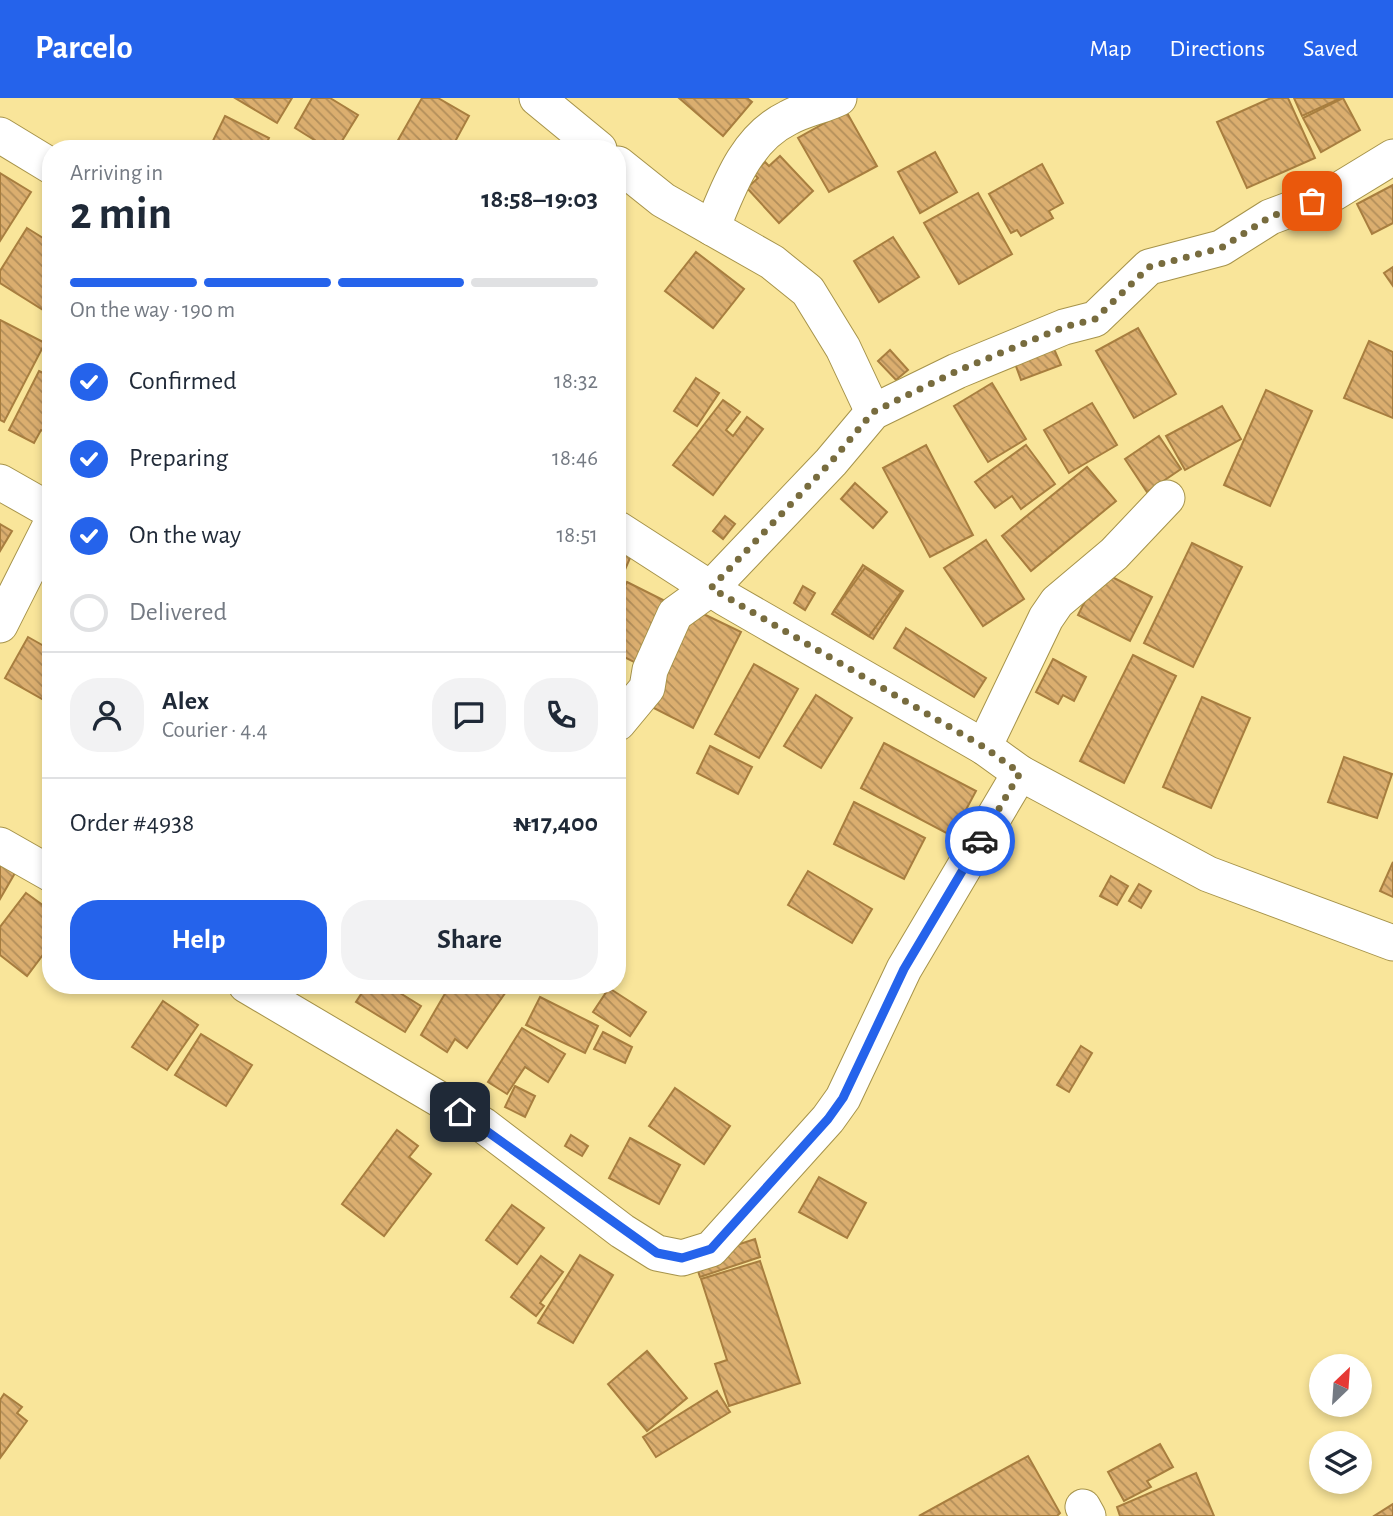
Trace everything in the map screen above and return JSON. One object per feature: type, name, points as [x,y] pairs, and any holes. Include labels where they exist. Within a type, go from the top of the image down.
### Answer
[{"type":"street","points":[[537,98],[588,140]]},
{"type":"street","points":[[712,228],[737,168],[761,138],[787,118],[839,98]]},
{"type":"street","points":[[0,135],[42,161]]},
{"type":"street","points":[[626,713],[647,688],[650,670],[676,614],[711,588],[831,462],[873,412],[957,371],[1064,327],[1095,319],[1149,267],[1221,248],[1270,217],[1334,193],[1393,157]]},
{"type":"street","points":[[626,170],[663,200],[772,262],[808,291],[844,348],[873,412]]},
{"type":"street","points":[[0,482],[42,506]]},
{"type":"street","points":[[984,747],[1046,618],[1057,602],[1114,554],[1167,498]]},
{"type":"street","points":[[626,534],[711,588],[984,747],[1020,773],[1209,874],[1393,943]]},
{"type":"street","points":[[0,625],[42,542]]},
{"type":"street","points":[[261,994],[483,1125],[622,1231],[657,1253],[682,1258],[711,1249],[828,1119],[843,1098],[904,969],[1020,773]]},
{"type":"street","points":[[0,845],[42,869]]},
{"type":"building","points":[[235,98],[292,98],[277,123]]},
{"type":"building","points":[[312,98],[330,98],[358,115],[343,140],[314,140],[295,128]]},
{"type":"building","points":[[422,98],[438,98],[469,116],[456,140],[398,140]]},
{"type":"building","points":[[679,98],[747,98],[752,102],[723,136]]},
{"type":"building","points":[[1271,98],[1288,98],[1315,158],[1247,188],[1217,122]]},
{"type":"building","points":[[1294,98],[1341,98],[1302,116]]},
{"type":"building","points":[[1343,98],[1360,130],[1321,152],[1303,118]]},
{"type":"building","points":[[846,111],[877,166],[829,192],[798,138]]},
{"type":"building","points":[[225,116],[269,138],[268,140],[213,140]]},
{"type":"building","points":[[935,152],[957,192],[920,213],[898,172]]},
{"type":"building","points":[[780,156],[813,191],[779,223],[747,188],[758,178],[753,173],[765,162],[769,166]]},
{"type":"building","points":[[1042,164],[1063,203],[1049,211],[1053,218],[1021,236],[1017,230],[1011,233],[989,194]]},
{"type":"building","points":[[0,173],[31,192],[0,241]]},
{"type":"building","points":[[1393,185],[1393,223],[1372,234],[1357,204]]},
{"type":"building","points":[[978,193],[1012,254],[959,284],[924,223]]},
{"type":"building","points":[[27,228],[42,237],[42,309],[0,283],[0,271]]},
{"type":"building","points":[[893,237],[919,277],[879,302],[854,261]]},
{"type":"building","points":[[696,252],[744,289],[713,328],[665,291]]},
{"type":"building","points":[[1393,267],[1393,286],[1384,273]]},
{"type":"building","points":[[0,320],[42,341],[42,349],[4,422],[0,420]]},
{"type":"building","points":[[1138,328],[1176,394],[1134,418],[1096,351]]},
{"type":"building","points":[[1369,341],[1393,352],[1393,418],[1344,398]]},
{"type":"building","points":[[1054,349],[1061,365],[1021,380],[1013,358]]},
{"type":"building","points":[[890,350],[908,370],[896,380],[878,361]]},
{"type":"building","points":[[39,371],[42,372],[42,430],[34,443],[9,430]]},
{"type":"building","points":[[696,378],[719,393],[697,426],[674,411]]},
{"type":"building","points":[[992,383],[1026,439],[988,462],[954,406]]},
{"type":"building","points":[[1266,390],[1312,411],[1270,506],[1224,485]]},
{"type":"building","points":[[723,400],[740,412],[726,430],[733,436],[747,417],[763,429],[713,495],[673,465]]},
{"type":"building","points":[[1092,403],[1117,445],[1069,473],[1044,430]]},
{"type":"building","points":[[1222,406],[1241,439],[1185,470],[1166,436]]},
{"type":"building","points":[[1159,436],[1181,469],[1147,492],[1125,459]]},
{"type":"building","points":[[926,445],[973,535],[930,557],[883,468]]},
{"type":"building","points":[[1026,445],[1055,484],[1021,509],[1012,496],[995,508],[975,482]]},
{"type":"building","points":[[1087,467],[1116,501],[1031,571],[1002,536]]},
{"type":"building","points":[[855,483],[887,512],[873,528],[841,499]]},
{"type":"building","points":[[725,516],[735,524],[723,539],[713,531]]},
{"type":"building","points":[[0,524],[12,531],[0,551]]},
{"type":"building","points":[[986,540],[1024,599],[983,626],[944,568]]},
{"type":"building","points":[[1192,543],[1242,567],[1193,667],[1144,643]]},
{"type":"building","points":[[626,548],[633,551],[626,567]]},
{"type":"building","points":[[863,565],[903,591],[873,639],[832,614]]},
{"type":"building","points":[[865,568],[901,592],[869,636],[834,611]]},
{"type":"building","points":[[1100,571],[1152,597],[1130,641],[1078,615]]},
{"type":"building","points":[[627,582],[671,604],[640,665],[626,658]]},
{"type":"building","points":[[803,586],[815,593],[805,610],[794,603]]},
{"type":"building","points":[[691,608],[741,632],[693,728],[644,703]]},
{"type":"building","points":[[906,628],[986,678],[974,697],[894,648]]},
{"type":"building","points":[[28,637],[42,645],[42,699],[5,678]]},
{"type":"building","points":[[1133,655],[1176,676],[1124,783],[1080,761]]},
{"type":"building","points":[[1053,659],[1086,677],[1074,701],[1063,695],[1058,704],[1036,692]]},
{"type":"building","points":[[754,664],[798,689],[759,758],[715,734]]},
{"type":"building","points":[[816,695],[852,718],[821,768],[784,746]]},
{"type":"building","points":[[1202,697],[1250,718],[1211,808],[1163,787]]},
{"type":"building","points":[[884,743],[976,791],[952,836],[861,788]]},
{"type":"building","points":[[710,746],[752,767],[738,794],[697,773]]},
{"type":"building","points":[[1344,757],[1392,774],[1377,818],[1328,802]]},
{"type":"building","points":[[854,802],[925,838],[904,879],[834,844]]},
{"type":"building","points":[[1393,862],[1393,897],[1380,891]]},
{"type":"building","points":[[1,864],[15,873],[0,899],[0,866]]},
{"type":"building","points":[[808,871],[872,909],[852,943],[788,905]]},
{"type":"building","points":[[1111,876],[1128,886],[1117,905],[1100,896]]},
{"type":"building","points":[[1139,884],[1151,891],[1141,908],[1129,901]]},
{"type":"building","points":[[26,893],[42,905],[42,956],[27,976],[0,955],[0,927]]},
{"type":"building","points":[[361,994],[402,994],[421,1006],[405,1032],[356,1002]]},
{"type":"building","points":[[445,994],[504,994],[467,1048],[455,1039],[447,1052],[421,1035]]},
{"type":"building","points":[[605,994],[618,994],[646,1012],[630,1036],[593,1012]]},
{"type":"building","points":[[540,997],[598,1026],[585,1053],[526,1025]]},
{"type":"building","points":[[163,1001],[198,1025],[167,1070],[132,1047]]},
{"type":"building","points":[[522,1028],[565,1054],[548,1082],[525,1067],[507,1094],[488,1082]]},
{"type":"building","points":[[603,1032],[632,1047],[625,1063],[594,1049]]},
{"type":"building","points":[[201,1034],[252,1065],[226,1106],[175,1075]]},
{"type":"building","points":[[1081,1046],[1092,1053],[1069,1092],[1057,1085]]},
{"type":"building","points":[[515,1086],[535,1096],[525,1117],[505,1107]]},
{"type":"building","points":[[675,1088],[730,1126],[704,1164],[649,1126]]},
{"type":"building","points":[[397,1130],[418,1146],[409,1157],[431,1174],[384,1236],[342,1204]]},
{"type":"building","points":[[571,1135],[588,1146],[582,1156],[565,1146]]},
{"type":"building","points":[[630,1138],[680,1165],[659,1204],[609,1178]]},
{"type":"building","points":[[819,1177],[866,1203],[847,1238],[799,1212]]},
{"type":"building","points":[[512,1205],[544,1228],[517,1264],[486,1240]]},
{"type":"building","points":[[755,1239],[760,1257],[700,1277],[694,1259]]},
{"type":"building","points":[[580,1255],[613,1275],[573,1343],[538,1323]]},
{"type":"building","points":[[541,1256],[563,1272],[540,1303],[544,1306],[536,1316],[511,1297]]},
{"type":"building","points":[[760,1261],[800,1383],[729,1406],[715,1364],[727,1360],[701,1279]]},
{"type":"building","points":[[647,1351],[687,1398],[647,1431],[608,1384]]},
{"type":"building","points":[[717,1391],[730,1412],[656,1457],[643,1437]]},
{"type":"building","points":[[4,1394],[22,1407],[17,1413],[27,1421],[0,1458],[0,1400]]},
{"type":"building","points":[[1160,1444],[1173,1467],[1147,1481],[1151,1487],[1124,1501],[1108,1472]]},
{"type":"building","points":[[1028,1456],[1060,1513],[1057,1516],[919,1516]]},
{"type":"building","points":[[1196,1473],[1214,1516],[1120,1516],[1117,1507]]},
{"type":"building","points":[[1393,1504],[1393,1516],[1374,1516]]},
{"type":"way so far","points":[[980,841],[1020,773],[984,747],[711,588],[831,462],[873,412],[957,371],[1064,327],[1095,319],[1149,267],[1221,248],[1270,217],[1312,201]]},
{"type":"route","points":[[460,1112],[483,1125],[622,1231],[657,1253],[682,1258],[711,1249],[828,1119],[843,1098],[904,969],[980,841]]}]
